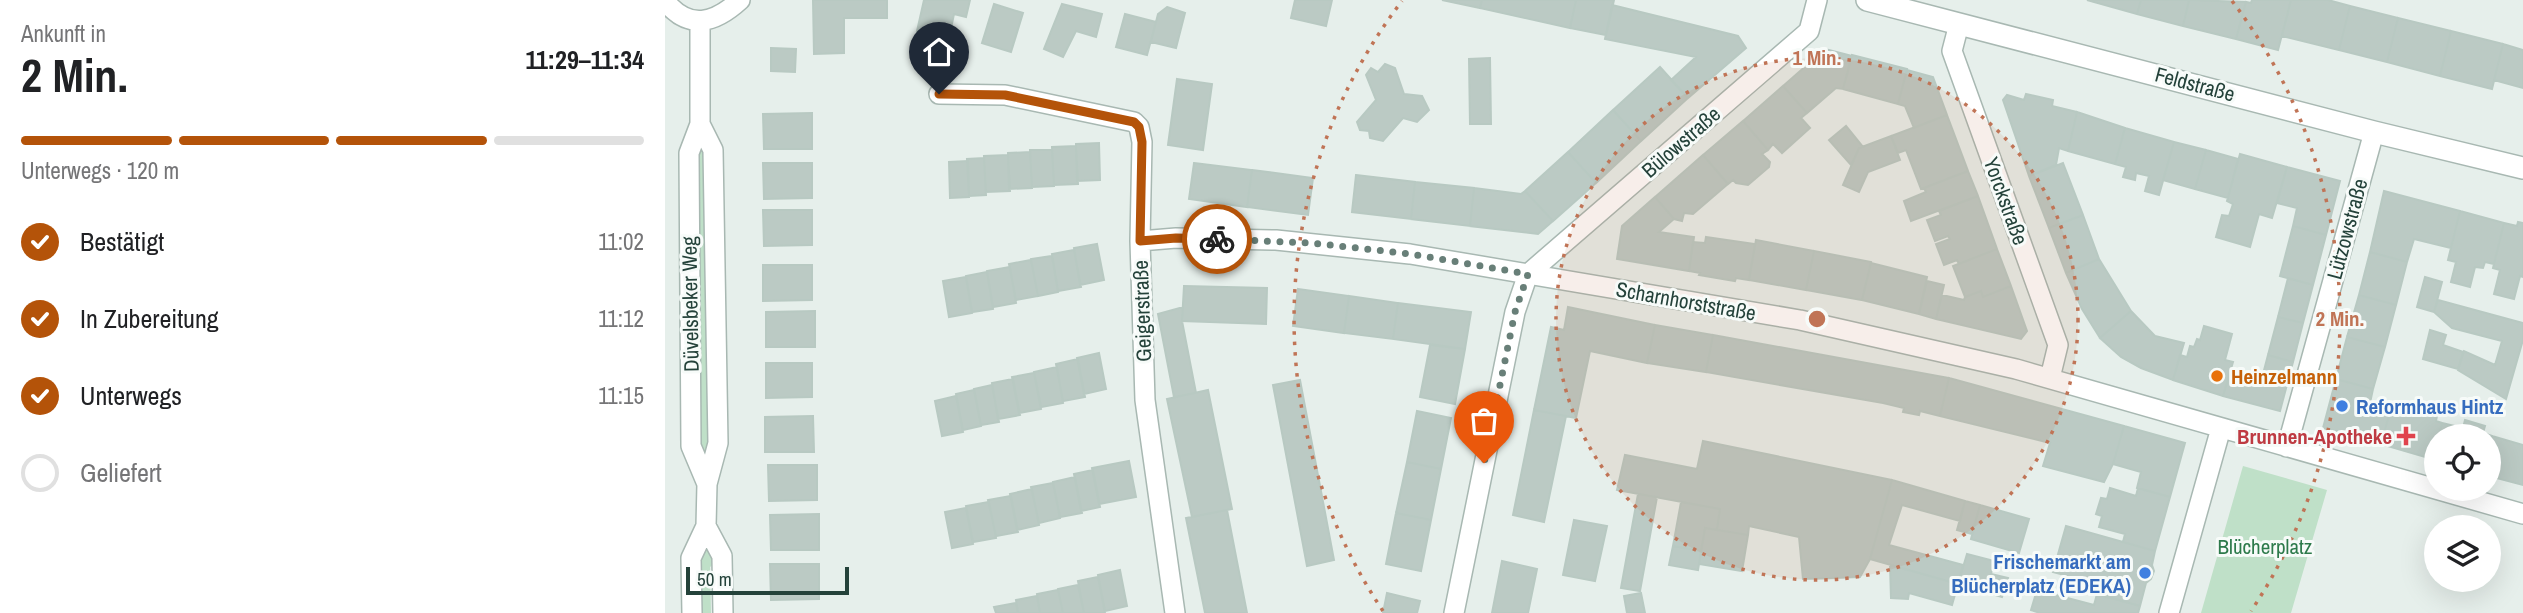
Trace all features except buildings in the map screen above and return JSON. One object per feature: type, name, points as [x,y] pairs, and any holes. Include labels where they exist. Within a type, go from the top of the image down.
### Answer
[{"type":"street","points":[[665,1],[681,16],[700,22],[721,15],[740,0]]},
{"type":"street","name":"Bülowstraße","points":[[1528,274],[1809,31],[1817,0]]},
{"type":"street","name":"Feldstraße","points":[[1867,0],[1893,3],[1959,24],[2523,168]]},
{"type":"street","name":"Düvelsbeker Weg","points":[[700,22],[700,124],[689,153],[691,446],[707,484]]},
{"type":"street","name":"Yorckstraße","points":[[1959,24],[1952,51],[2058,345],[2050,378]]},
{"type":"street","name":"Geigerstraße","points":[[939,94],[1005,95],[1134,122],[1139,127],[1142,142],[1140,241],[1145,400],[1175,613]]},
{"type":"street","name":"Düvelsbeker Weg","points":[[692,613],[691,558],[705,526],[707,484],[718,443],[713,150],[700,124]]},
{"type":"street","name":"Lützowstraße","points":[[2287,447],[2374,132]]},
{"type":"street","name":"Scharnhorststraße","points":[[1140,241],[1176,238],[1311,243],[1411,254],[1800,320],[2050,378],[2221,428]]},
{"type":"street","points":[[1454,613],[1515,312],[1528,274]]},
{"type":"street","points":[[2169,613],[2221,428],[2523,514]]},
{"type":"street","points":[[705,526],[722,556],[723,613]]},
{"type":"green space","points":[[702,139],[705,163],[708,438],[716,441],[700,462],[697,141]]},
{"type":"green space","name":"Blücherplatz","points":[[2243,466],[2327,490],[2291,613],[2201,613]]},
{"type":"green space","points":[[707,546],[716,562],[710,567],[711,613],[702,613],[701,566],[698,562]]},
{"type":"way so far","points":[[1217,239],[1276,240],[1411,254],[1528,274],[1515,312],[1484,463]]},
{"type":"place","name":"Heinzelmann","points":[[2217,376]]},
{"type":"place","name":"Reformhaus Hintz","points":[[2342,406]]},
{"type":"place","name":"Brunnen-Apotheke","points":[[2406,436]]},
{"type":"place","name":"Frischemarkt am Blücherplatz (EDEKA)","points":[[2145,573]]},
{"type":"route","points":[[939,94],[1005,95],[1134,122],[1139,127],[1142,142],[1140,241],[1217,239]]}]
